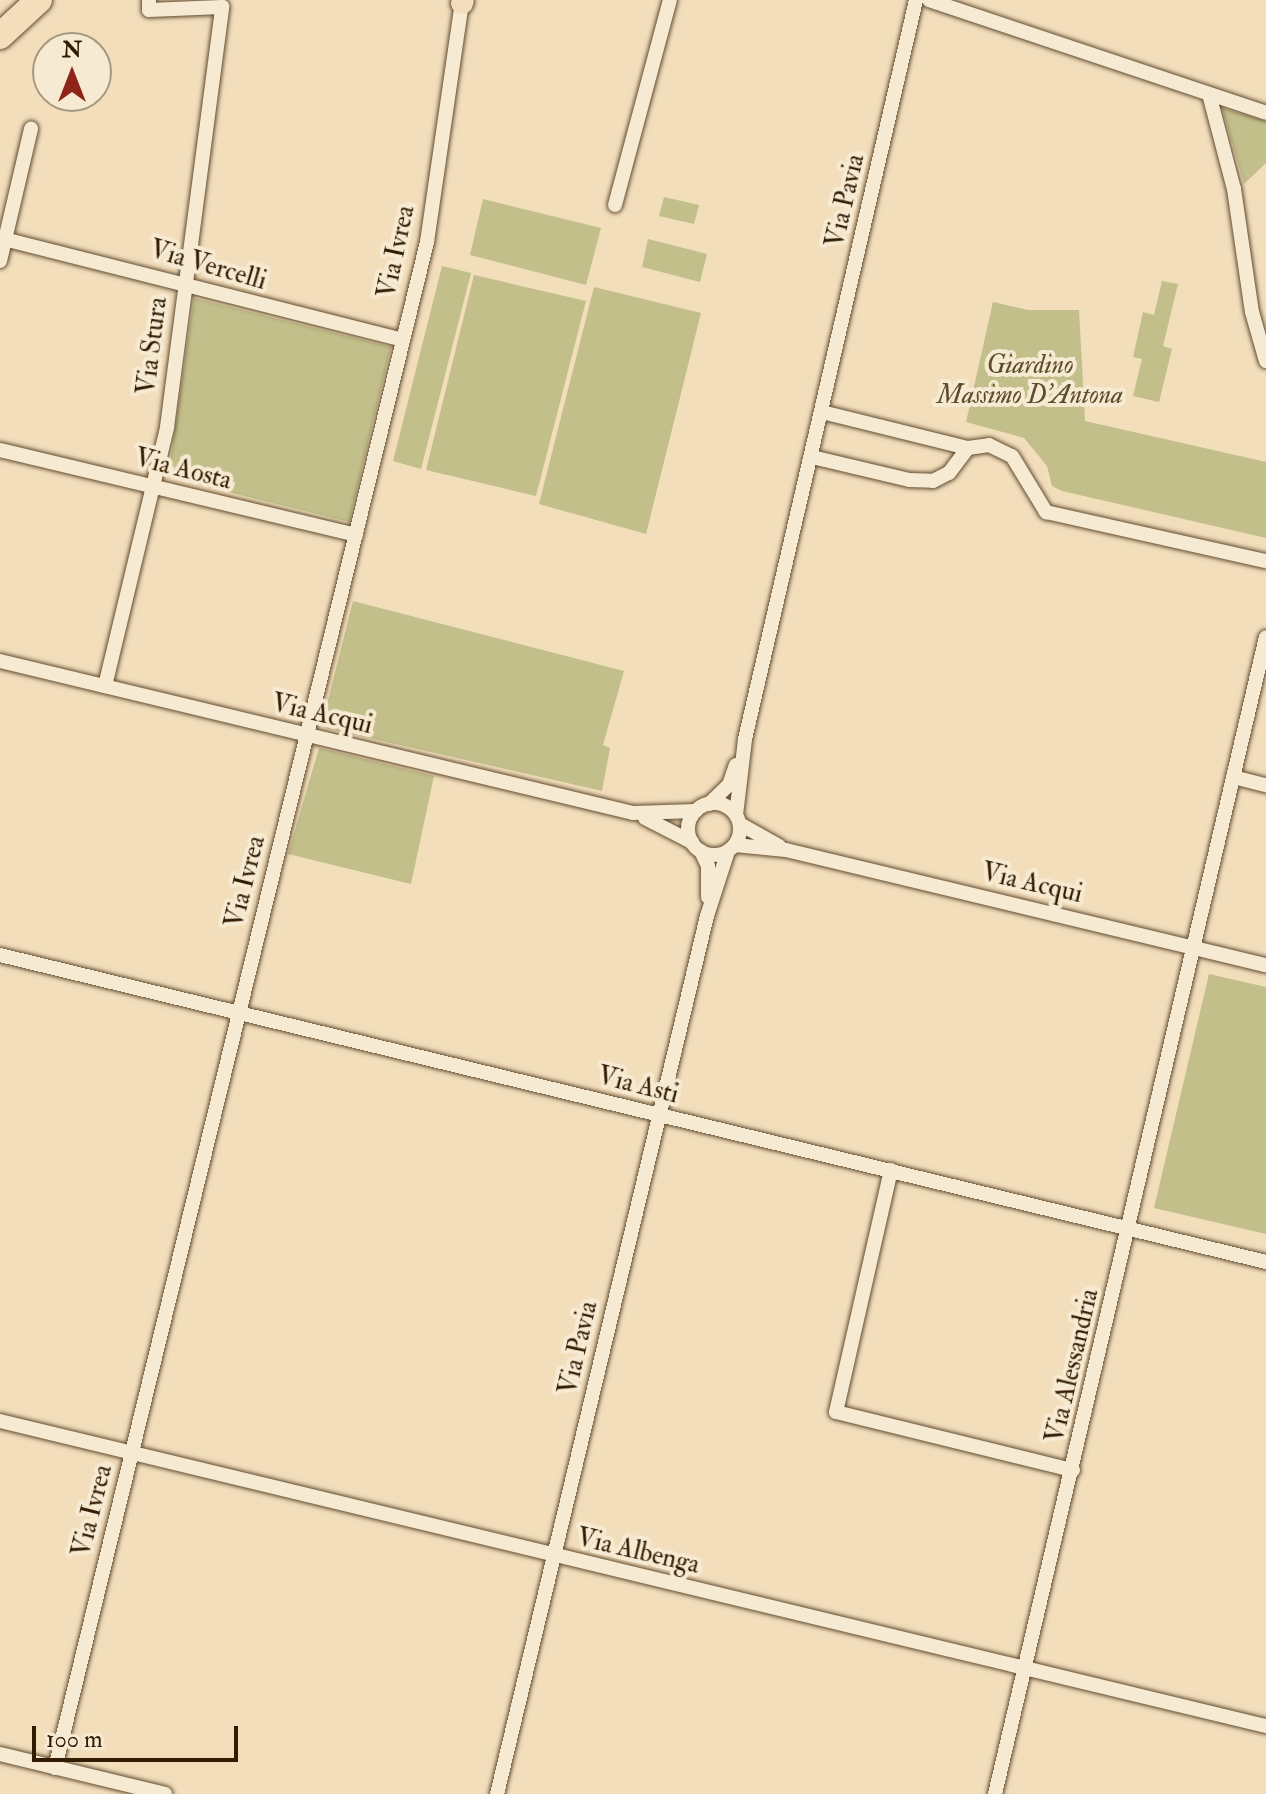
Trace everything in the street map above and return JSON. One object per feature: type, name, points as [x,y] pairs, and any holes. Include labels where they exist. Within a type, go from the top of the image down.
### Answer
[{"type":"highway","points":[[0,36],[39,0]]},
{"type":"street","points":[[615,205],[670,0]]},
{"type":"street","name":"Via Pavia","points":[[702,807],[729,785],[744,742],[916,0]]},
{"type":"street","points":[[929,0],[1266,113]]},
{"type":"street","name":"Via Ivrea","points":[[55,1768],[427,242],[462,1]]},
{"type":"street","name":"Via Stura","points":[[105,686],[167,427],[222,7],[149,5]]},
{"type":"street","points":[[1209,94],[1234,189],[1252,312],[1266,361]]},
{"type":"street","points":[[0,261],[31,129]]},
{"type":"street","name":"Via Vercelli","points":[[3,239],[186,282],[210,295],[402,340]]},
{"type":"street","points":[[822,412],[968,448],[989,445],[1012,456],[1046,512],[1266,561]]},
{"type":"street","points":[[812,457],[933,481],[949,473],[968,448]]},
{"type":"street","name":"Via Aosta","points":[[0,450],[356,535]]},
{"type":"street","name":"Via Alessandria","points":[[995,1794],[1266,637]]},
{"type":"street","name":"Via Acqui","points":[[0,661],[633,813],[696,846]]},
{"type":"street","name":"Via Pavia","points":[[738,820],[744,742]]},
{"type":"street","points":[[1233,777],[1266,785]]},
{"type":"street","points":[[724,805],[738,820],[732,848],[696,846],[689,825],[702,807],[724,805]]},
{"type":"street","name":"Via Acqui","points":[[633,813],[702,807]]},
{"type":"street","name":"Via Acqui","points":[[738,820],[786,850]]},
{"type":"street","name":"Via Pavia","points":[[696,846],[708,866],[708,913]]},
{"type":"street","name":"Via Pavia","points":[[497,1794],[708,913],[732,848]]},
{"type":"street","name":"Via Acqui","points":[[732,848],[786,850],[1266,965]]},
{"type":"street","name":"Via Asti","points":[[0,955],[1266,1262]]},
{"type":"street","points":[[891,1170],[836,1412],[1073,1470]]},
{"type":"street","name":"Via Albenga","points":[[0,1421],[1266,1726]]},
{"type":"street","points":[[0,1754],[165,1794]]},
{"type":"green space","points":[[1222,108],[1266,121],[1266,163],[1244,184]]},
{"type":"green space","points":[[664,197],[699,205],[694,224],[659,216]]},
{"type":"green space","points":[[483,199],[601,228],[586,285],[470,255]]},
{"type":"green space","points":[[648,239],[707,254],[700,282],[642,267]]},
{"type":"green space","points":[[442,266],[471,273],[421,469],[393,461]]},
{"type":"green space","points":[[474,275],[586,301],[536,496],[426,470]]},
{"type":"green space","points":[[1162,281],[1178,284],[1163,346],[1172,349],[1159,402],[1133,396],[1142,359],[1133,357],[1143,312],[1154,315]]},
{"type":"green space","points":[[594,287],[701,313],[646,534],[539,504]]},
{"type":"green space","points":[[194,298],[391,347],[349,522],[168,477]]},
{"type":"green space","name":"Giardino Massimo D'Antona","points":[[993,302],[1028,310],[1079,310],[1085,421],[1266,462],[1266,538],[1062,491],[1052,486],[1047,466],[1024,438],[966,422]]},
{"type":"green space","points":[[353,601],[624,671],[603,745],[610,748],[602,791],[325,728],[322,724]]},
{"type":"green space","points":[[319,748],[434,776],[411,884],[288,854]]},
{"type":"green space","points":[[1209,974],[1266,987],[1266,1234],[1154,1208]]}]
